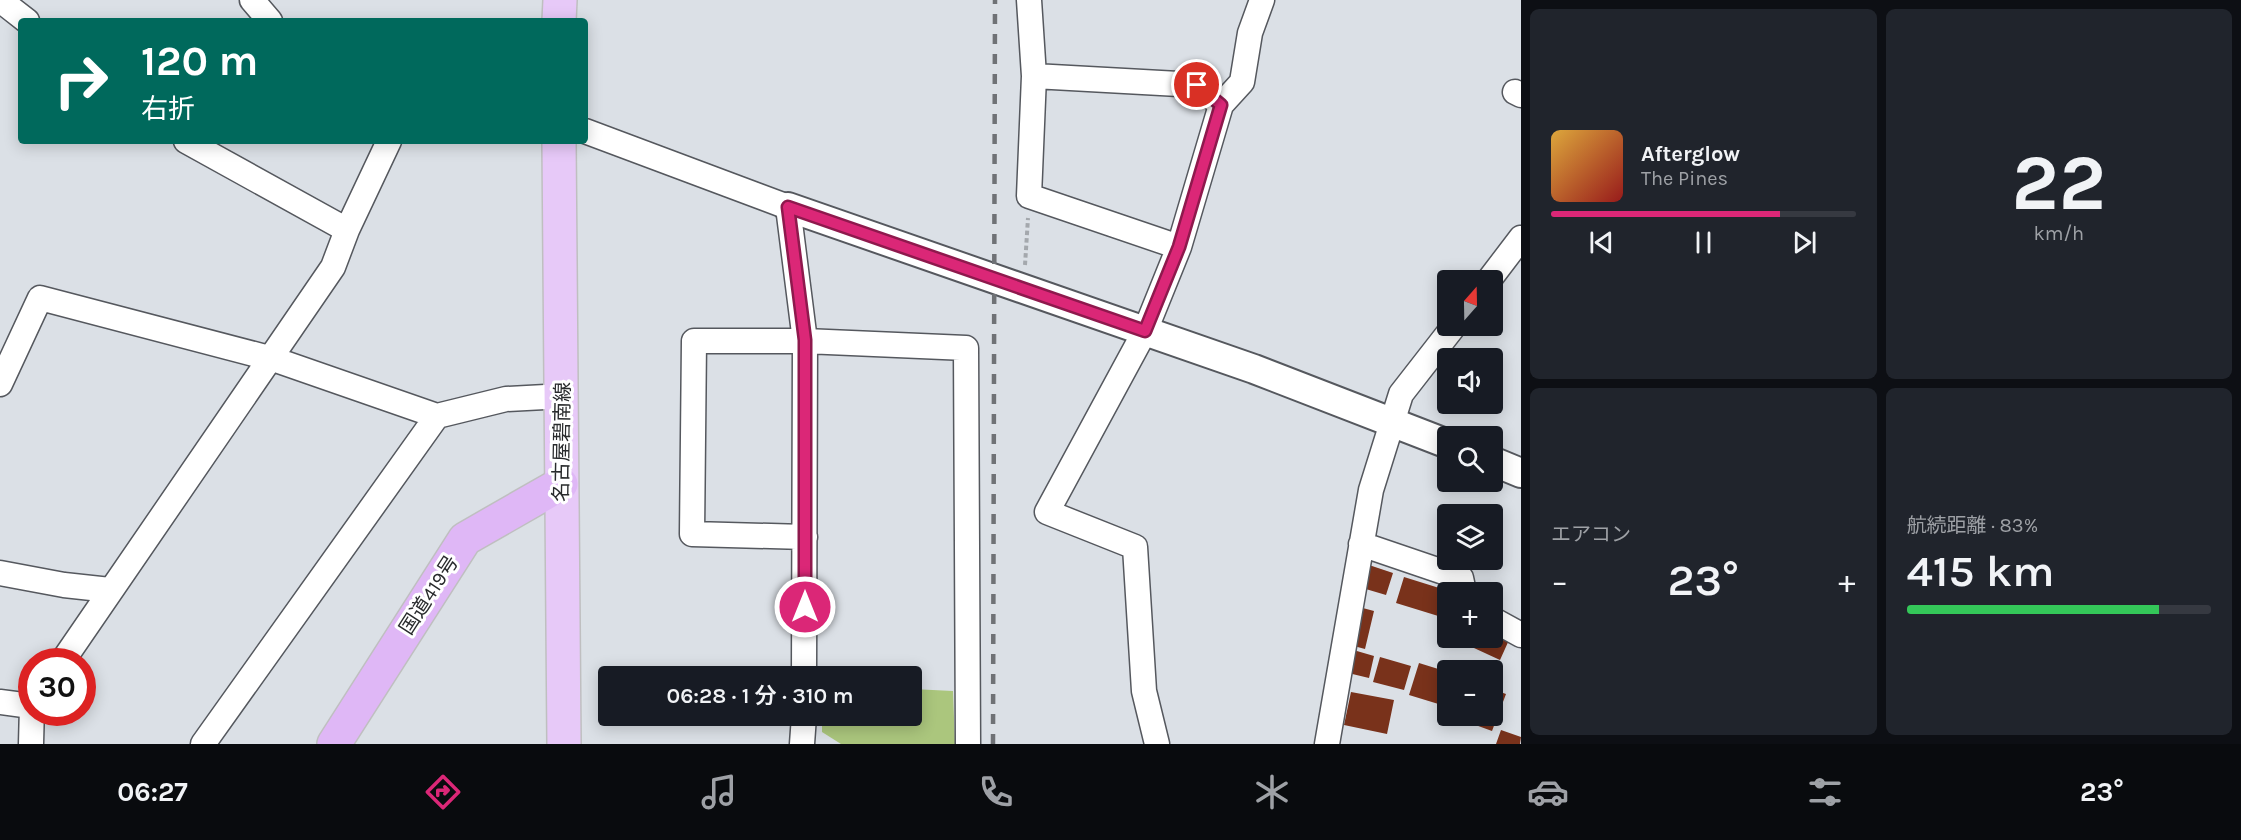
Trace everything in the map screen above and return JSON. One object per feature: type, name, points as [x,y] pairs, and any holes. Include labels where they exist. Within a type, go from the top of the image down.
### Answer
[{"type":"highway","name":"国道419号","points":[[333,744],[465,539],[561,484]]},
{"type":"main road","points":[[559,18],[560,0]]},
{"type":"main road","name":"名古屋碧南線","points":[[558,144],[564,396],[561,484],[564,744]]},
{"type":"street","points":[[0,0],[23,18]]},
{"type":"street","points":[[252,0],[267,18]]},
{"type":"street","points":[[1029,0],[1035,76],[1029,196],[1179,247]]},
{"type":"street","points":[[1157,744],[1144,691],[1136,547],[1047,512],[1145,331],[1179,247],[1221,105],[1242,82],[1250,33],[1262,0]]},
{"type":"street","points":[[1035,76],[1197,85],[1221,105]]},
{"type":"street","points":[[588,132],[788,207],[1254,369],[1437,440]]},
{"type":"street","points":[[191,144],[347,230]]},
{"type":"street","points":[[71,648],[273,358],[333,267],[347,230],[388,144]]},
{"type":"street","points":[[788,207],[805,340],[804,666]]},
{"type":"street","points":[[1513,265],[1521,238]]},
{"type":"street","points":[[0,384],[40,298],[273,358],[437,416],[506,399],[564,396]]},
{"type":"street","points":[[1327,744],[1371,490],[1401,394],[1446,336]]},
{"type":"street","points":[[805,537],[692,534],[694,341],[805,340],[966,348],[968,744]]},
{"type":"street","points":[[204,744],[437,416]]},
{"type":"street","points":[[1503,466],[1521,472]]},
{"type":"street","points":[[1361,544],[1461,578],[1462,582]]},
{"type":"street","points":[[0,573],[64,585],[110,590]]},
{"type":"street","points":[[1503,625],[1521,634]]},
{"type":"street","points":[[0,702],[18,704]]},
{"type":"street","points":[[31,726],[31,744]]},
{"type":"path","points":[[1024,289],[1029,196]]},
{"type":"green space","points":[[922,689],[953,691],[955,744],[841,744],[822,732],[822,726],[922,726]]},
{"type":"building","points":[[1366,564],[1393,573],[1386,595],[1359,587]]},
{"type":"building","points":[[1404,577],[1437,587],[1437,616],[1396,603]]},
{"type":"building","points":[[1359,607],[1374,611],[1365,649],[1350,645]]},
{"type":"building","points":[[1503,638],[1509,640],[1500,660],[1474,648],[1503,648]]},
{"type":"building","points":[[1350,649],[1374,656],[1369,678],[1344,672]]},
{"type":"building","points":[[1380,657],[1411,666],[1404,690],[1373,682]]},
{"type":"building","points":[[1419,663],[1437,669],[1437,704],[1409,695]]},
{"type":"building","points":[[1351,692],[1394,700],[1387,734],[1344,725]]},
{"type":"building","points":[[1478,726],[1494,726],[1492,731]]},
{"type":"building","points":[[1501,730],[1521,737],[1520,744],[1496,744]]},
{"type":"railway","points":[[993,744],[995,0]]},
{"type":"route","points":[[805,607],[805,340],[788,207],[1145,331],[1179,247],[1221,105],[1197,85]]}]
